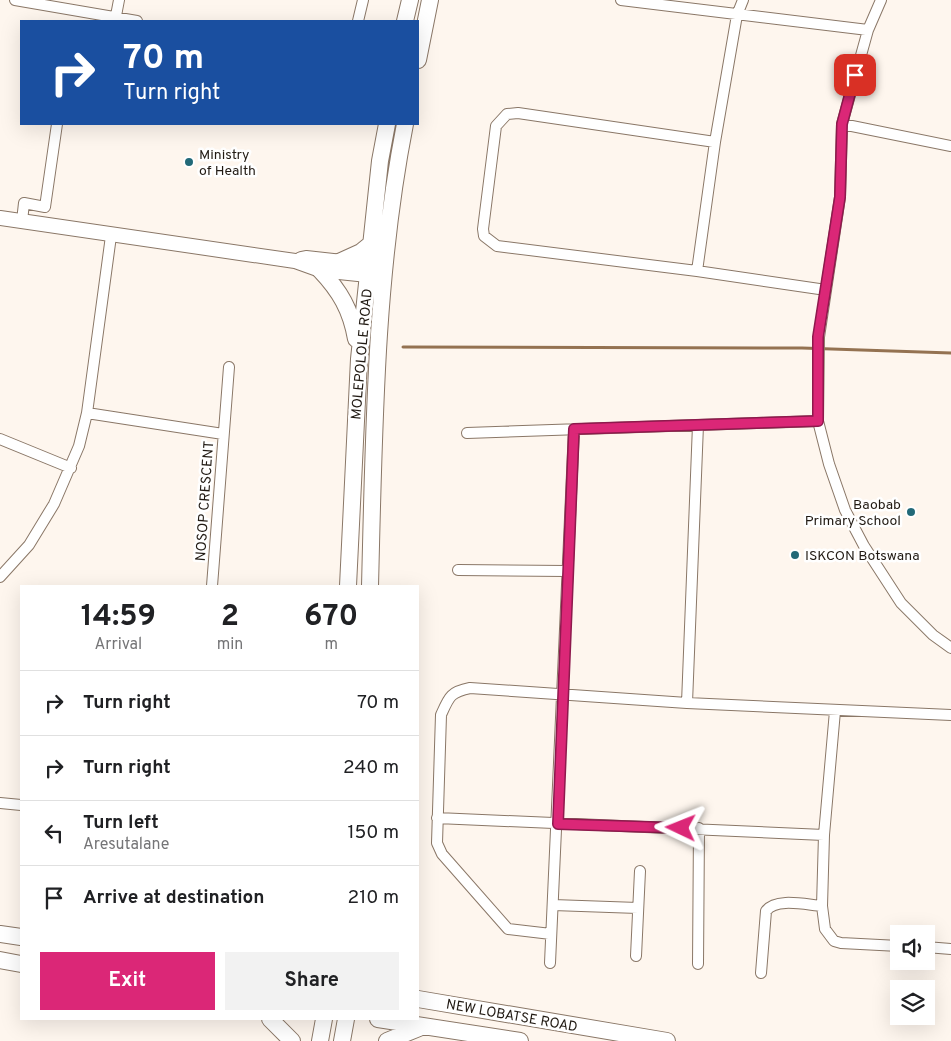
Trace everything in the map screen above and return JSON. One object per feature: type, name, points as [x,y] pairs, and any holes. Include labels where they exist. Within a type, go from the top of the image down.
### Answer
[{"type":"main road","points":[[406,20],[410,0]]},
{"type":"main road","points":[[419,55],[430,0]]},
{"type":"main road","name":"MOLEPOLOLE ROAD","points":[[370,585],[376,271],[372,243],[380,160],[387,125]]},
{"type":"main road","name":"MOLEPOLOLE ROAD","points":[[348,585],[359,358],[405,125]]},
{"type":"main road","points":[[339,262],[356,254],[372,243]]},
{"type":"main road","points":[[320,270],[344,299],[352,318],[359,358]]},
{"type":"main road","points":[[0,934],[20,937]]},
{"type":"main road","points":[[0,960],[20,964]]},
{"type":"main road","name":"NEW LOBATSE ROAD","points":[[419,999],[666,1041]]},
{"type":"main road","points":[[271,1020],[292,1041]]},
{"type":"main road","points":[[320,1041],[324,1020]]},
{"type":"main road","points":[[342,1041],[346,1020]]},
{"type":"main road","name":"NEW LOBATSE ROAD","points":[[384,1020],[520,1041]]},
{"type":"main road","points":[[387,1041],[422,1027]]},
{"type":"street","points":[[15,0],[115,19],[119,0]]},
{"type":"street","points":[[358,20],[363,0]]},
{"type":"street","points":[[621,0],[738,16],[868,30]]},
{"type":"street","points":[[697,271],[715,142],[738,16],[743,0]]},
{"type":"street","points":[[881,0],[868,30],[842,124],[840,197],[818,337],[818,421],[829,464],[845,510],[864,546],[901,603],[934,635],[951,648]]},
{"type":"street","points":[[715,142],[518,113],[507,114],[496,126],[483,229],[484,236],[497,246],[697,271],[826,290]]},
{"type":"street","points":[[842,124],[951,146]]},
{"type":"street","points":[[22,221],[24,203],[44,207],[57,125]]},
{"type":"street","points":[[0,218],[111,236],[295,261],[320,270],[376,271]]},
{"type":"street","points":[[0,577],[29,545],[54,504],[79,446],[87,413],[111,236]]},
{"type":"street","points":[[295,261],[306,258],[339,262],[376,271]]},
{"type":"street","points":[[223,434],[229,367]]},
{"type":"street","name":"NOSOP CRESCENT","points":[[87,413],[223,434],[212,585]]},
{"type":"street","points":[[467,433],[818,421]]},
{"type":"street","points":[[687,703],[698,425]]},
{"type":"street","points":[[550,963],[558,824],[566,571],[574,429]]},
{"type":"street","points":[[0,439],[71,468]]},
{"type":"street","points":[[458,570],[566,571]]},
{"type":"street","points":[[551,934],[514,932],[502,925],[442,854],[437,843],[441,714],[449,697],[457,690],[470,688],[563,696],[687,703],[951,715]]},
{"type":"street","points":[[835,711],[824,835],[822,906],[824,929],[834,941],[840,943],[890,946]]},
{"type":"street","points":[[0,803],[20,805]]},
{"type":"street","points":[[437,818],[699,828],[824,835]]},
{"type":"street","points":[[698,964],[699,828]]},
{"type":"street","points":[[636,956],[640,871]]},
{"type":"street","points":[[553,904],[638,908]]},
{"type":"street","points":[[761,973],[766,911],[769,907],[779,904],[822,906]]},
{"type":"street","points":[[935,948],[951,949]]},
{"type":"waterway","points":[[403,347],[802,348],[951,353]]},
{"type":"place","name":"Ministry of Health","points":[[189,162]]},
{"type":"place","name":"Baobab Primary School","points":[[911,512]]},
{"type":"place","name":"ISKCON Botswana","points":[[795,555]]},
{"type":"route","points":[[681,828],[558,824],[566,571],[574,429],[818,421],[818,337],[840,197],[842,124],[855,75]]}]
